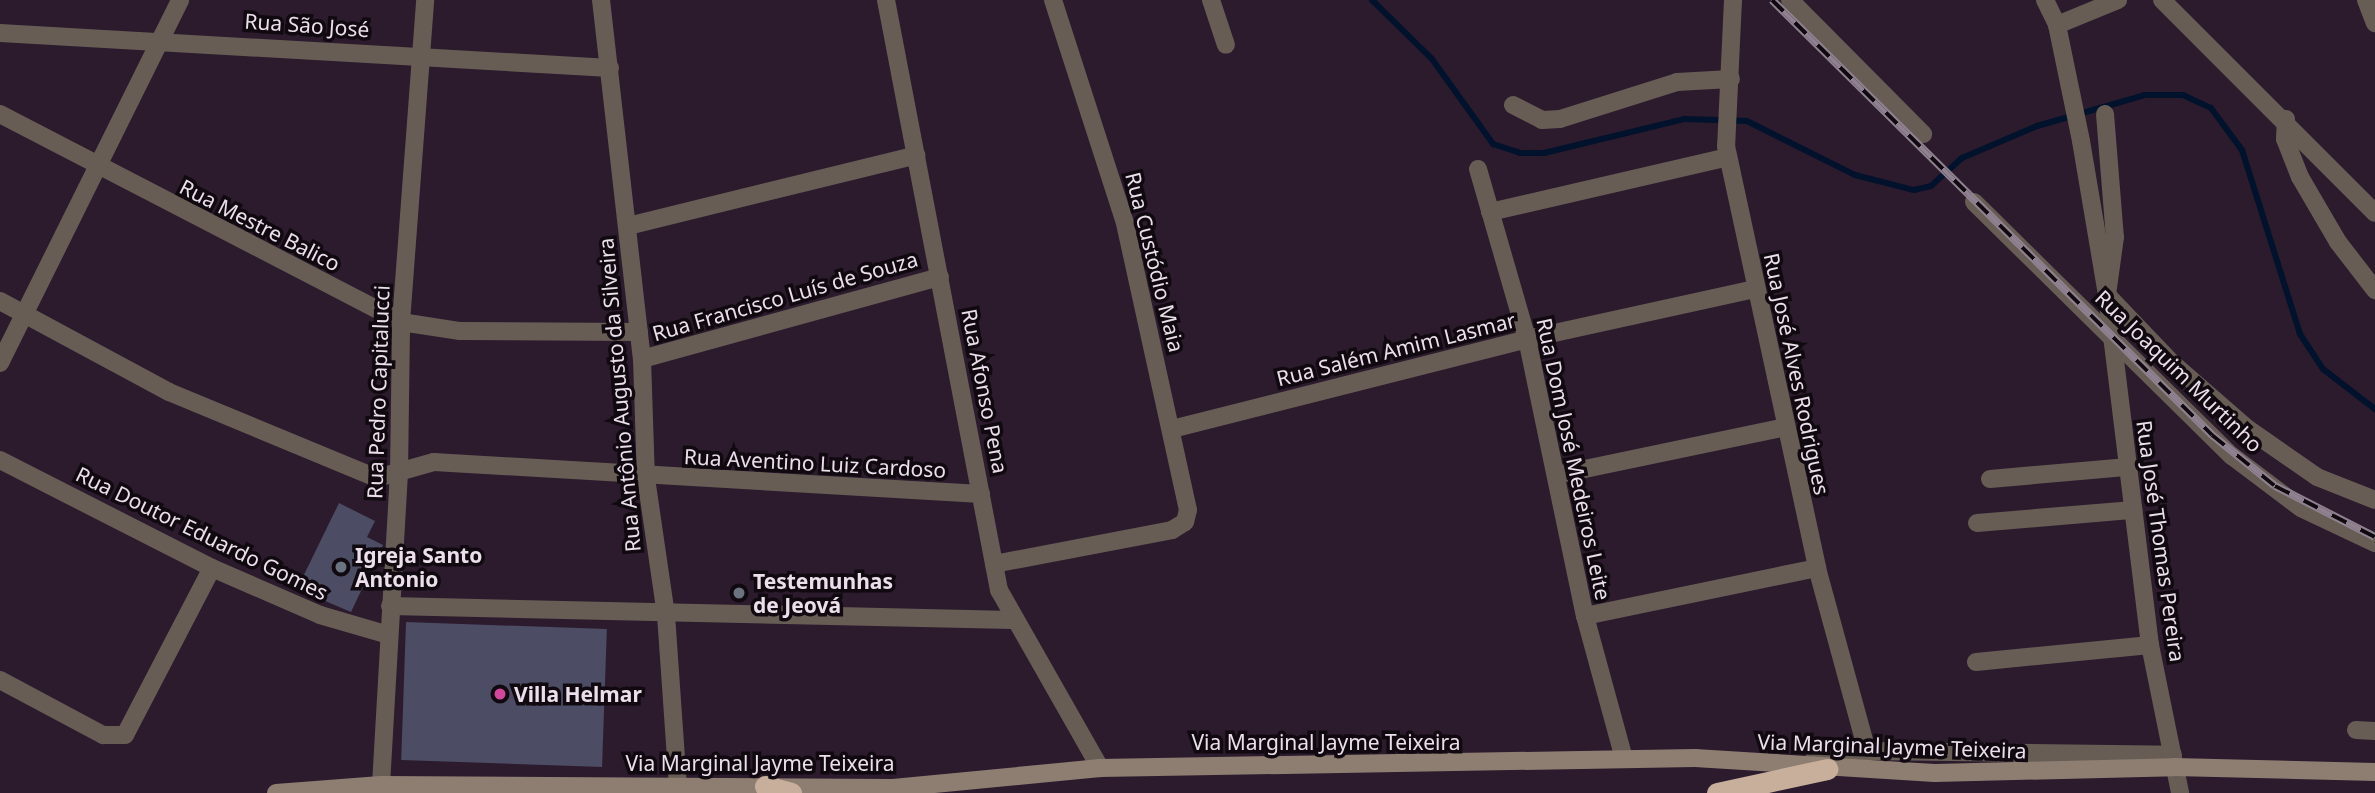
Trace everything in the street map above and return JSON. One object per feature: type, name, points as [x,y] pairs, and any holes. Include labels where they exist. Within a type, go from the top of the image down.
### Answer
[{"type":"highway","points":[[1717,793],[1826,769]]},
{"type":"highway","points":[[765,786],[791,793]]},
{"type":"main road","name":"Via Marginal Jayme Teixeira","points":[[276,793],[381,785],[893,788],[1100,768],[1695,758],[1826,769],[1949,773],[2174,761],[2375,772]]},
{"type":"street","points":[[0,363],[180,0]]},
{"type":"street","name":"Rua Pedro Capitalucci","points":[[381,785],[399,473],[401,322],[425,0]]},
{"type":"street","name":"Rua Antônio Augusto da Silveira","points":[[601,0],[642,359],[646,478],[666,615],[678,786]]},
{"type":"street","name":"Rua Afonso Pena","points":[[886,0],[994,564],[1012,620],[1100,768]]},
{"type":"street","name":"Rua Custódio Maia","points":[[994,564],[1172,530],[1187,517],[1187,498],[1125,223],[1053,0]]},
{"type":"street","points":[[1211,0],[1226,46]]},
{"type":"street","name":"Rua José Alves Rodrigues","points":[[1733,0],[1727,152],[1754,289],[1817,568],[1867,751]]},
{"type":"street","points":[[1790,0],[1923,134]]},
{"type":"street","name":"Rua José Thomas Pereira","points":[[2045,0],[2057,25],[2081,141],[2107,295],[2150,645],[2180,793]]},
{"type":"street","points":[[2057,25],[2118,0]]},
{"type":"street","points":[[2162,0],[2286,119],[2375,213]]},
{"type":"street","points":[[2366,0],[2375,23]]},
{"type":"street","name":"Rua São José","points":[[0,33],[160,38],[610,68]]},
{"type":"street","points":[[1513,105],[1542,120],[1560,119],[1677,82],[1731,79]]},
{"type":"street","name":"Rua Mestre Balico","points":[[0,114],[98,168],[401,322],[460,331],[639,332]]},
{"type":"street","name":"Rua José Thomas Pereira","points":[[2105,114],[2115,237],[2107,295]]},
{"type":"street","points":[[2286,119],[2286,139],[2300,177],[2338,243],[2375,290]]},
{"type":"street","points":[[1490,212],[1727,152]]},
{"type":"street","points":[[628,226],[916,155]]},
{"type":"street","name":"Rua Dom José Medeiros Leite","points":[[1478,169],[1527,340],[1585,616],[1624,759]]},
{"type":"street","name":"Rua Joaquim Murtinho","points":[[1974,202],[2198,426],[2277,492],[2375,543]]},
{"type":"street","name":"Rua Francisco Luís de Souza","points":[[642,359],[940,276]]},
{"type":"street","name":"Rua Salém Amim Lasmar","points":[[1172,429],[1527,340],[1754,289]]},
{"type":"street","name":"Rua Joaquim Murtinho","points":[[2107,295],[2238,421],[2317,477],[2375,500]]},
{"type":"street","name":"Rua Aventino Luiz Cardoso","points":[[0,301],[169,392],[359,473],[377,478],[434,462],[646,478],[981,494]]},
{"type":"street","points":[[1556,475],[1785,427]]},
{"type":"street","name":"Rua Doutor Eduardo Gomes","points":[[0,460],[212,568],[320,615],[389,635]]},
{"type":"street","points":[[1990,479],[2128,467]]},
{"type":"street","points":[[1977,523],[2133,510]]},
{"type":"street","points":[[0,680],[103,735],[125,735],[139,716],[212,568]]},
{"type":"street","points":[[1585,616],[1817,568]]},
{"type":"street","points":[[390,606],[666,615],[1012,620]]},
{"type":"street","points":[[1976,662],[2150,645]]},
{"type":"street","points":[[2356,730],[2375,731]]},
{"type":"street","points":[[1813,750],[2174,761]]},
{"type":"building","name":"Igreja Santo Antonio","points":[[339,503],[375,521],[367,537],[383,545],[351,612],[297,589]]},
{"type":"building","name":"Villa Helmar","points":[[406,622],[607,629],[602,767],[401,760]]},
{"type":"waterway","points":[[1372,0],[1432,59],[1493,144],[1520,153],[1544,153],[1685,119],[1747,121],[1855,175],[1914,190],[1931,186],[1962,158],[2037,126],[2145,95],[2183,95],[2211,108],[2242,150],[2300,334],[2323,369],[2375,409]]},
{"type":"railway","points":[[1772,0],[2212,435],[2275,486],[2375,537]]},
{"type":"place","name":"Igreja Santo Antonio","points":[[341,567]]},
{"type":"place","name":"Testemunhas de Jeová","points":[[739,593]]},
{"type":"place","name":"Villa Helmar","points":[[500,694]]}]
